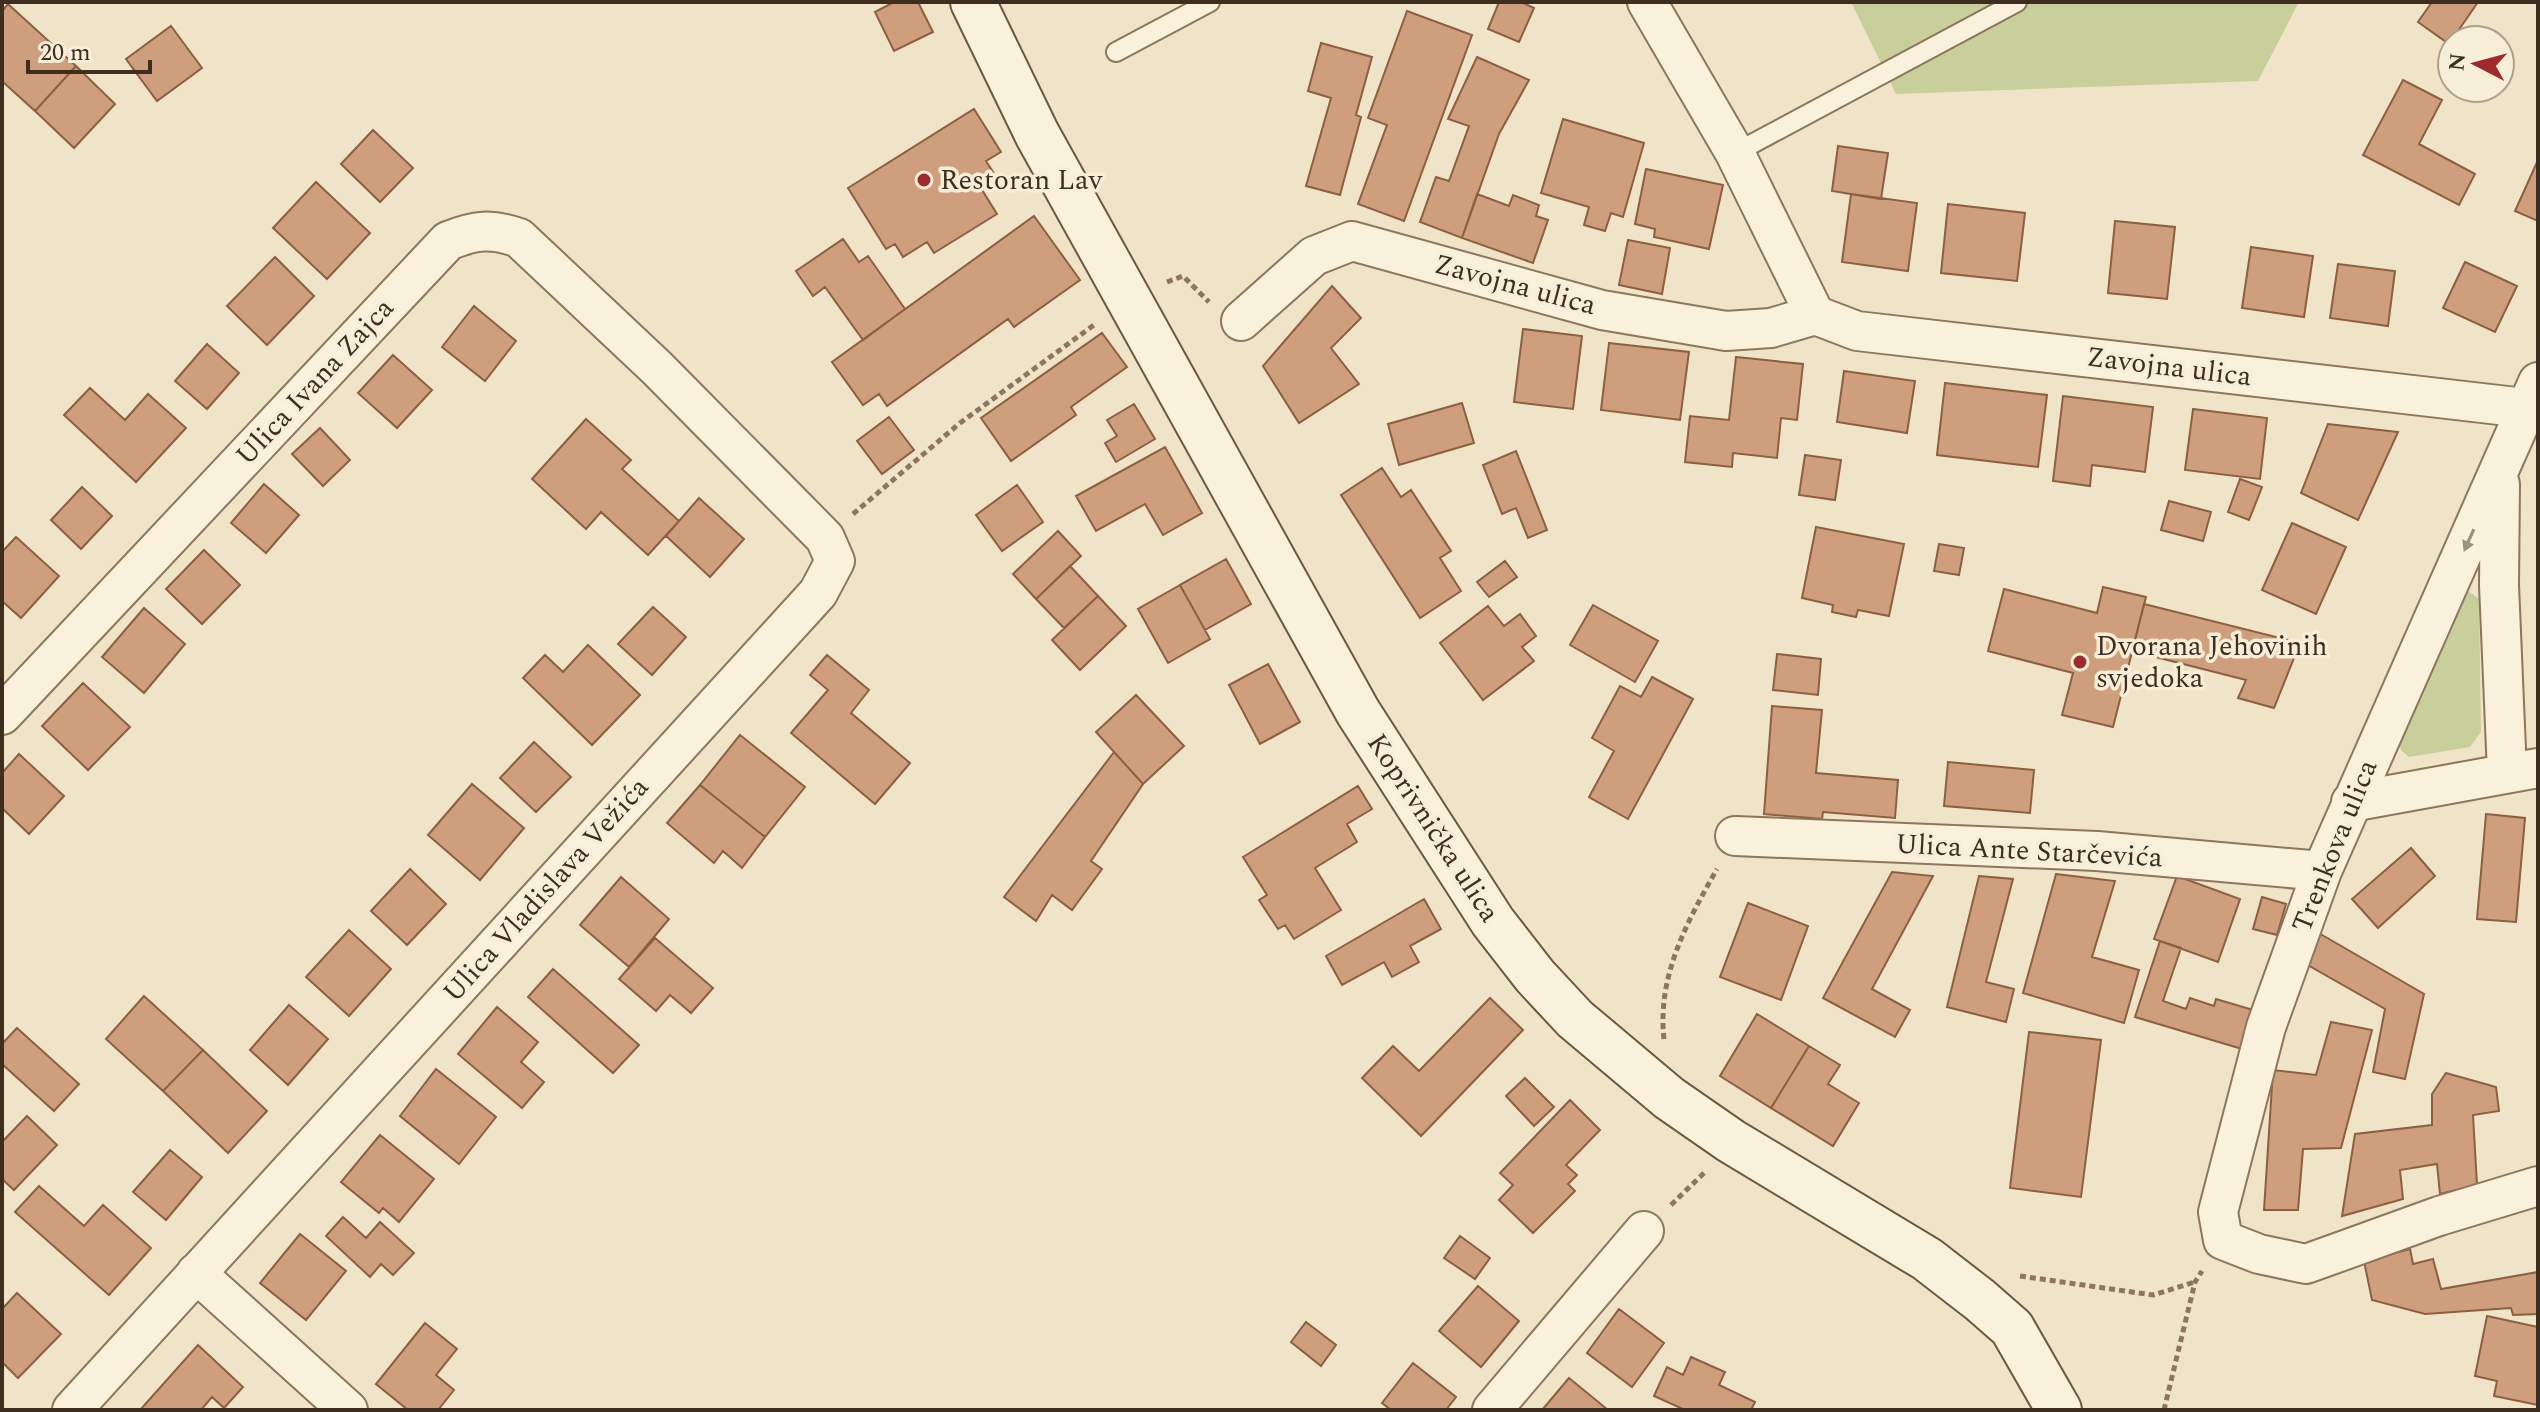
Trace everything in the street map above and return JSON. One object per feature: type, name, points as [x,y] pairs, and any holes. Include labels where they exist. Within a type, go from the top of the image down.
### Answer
[{"type":"main road","name":"Koprivnička ulica","points":[[957,2],[1005,71]]},
{"type":"main road","name":"Koprivnička ulica","points":[[973,2],[1005,71],[1129,303],[1358,712],[1493,922],[1535,976],[1575,1019],[1669,1098],[1731,1141],[1955,1278],[2012,1328],[2059,1410]]},
{"type":"street","points":[[1647,2],[1735,153],[1815,315]]},
{"type":"street","name":"Ulica Ivana Zajca","points":[[2,715],[448,241],[471,231],[495,229],[519,238],[657,368],[825,538]]},
{"type":"street","name":"Zavojna ulica","points":[[1241,321],[1314,256],[1352,241],[1602,310],[1726,331],[1771,328],[1815,315],[1857,331],[2532,395]]},
{"type":"street","name":"Trenkova ulica","points":[[2223,1240],[2218,1212],[2266,1027],[2322,871],[2532,395]]},
{"type":"street","name":"Trenkova ulica","points":[[2501,468],[2499,585],[2522,770]]},
{"type":"street","name":"Ulica Vladislava Vežića","points":[[72,1410],[818,593],[835,561],[825,538]]},
{"type":"street","points":[[2351,802],[2522,770]]},
{"type":"street","name":"Ulica Ante Starčevića","points":[[1735,836],[2097,851],[2322,871]]},
{"type":"street","points":[[2223,1240],[2259,1254],[2306,1264],[2439,1216],[2538,1186]]},
{"type":"street","points":[[1492,1410],[1644,1231]]},
{"type":"street","points":[[196,1273],[348,1410]]},
{"type":"lane","points":[[1116,52],[1210,2]]},
{"type":"lane","points":[[1735,153],[2017,2]]},
{"type":"path","points":[[1159,286],[1183,276],[1221,315],[1241,321]]},
{"type":"path","points":[[825,538],[960,423],[1101,321]]},
{"type":"path","points":[[1666,1051],[1663,989],[1693,911],[1735,836]]},
{"type":"path","points":[[1644,1231],[1715,1163]]},
{"type":"path","points":[[2164,1410],[2195,1282],[2223,1240]]},
{"type":"path","points":[[1955,1278],[2019,1276],[2153,1295],[2195,1282]]},
{"type":"green space","points":[[1851,2],[2299,2],[2258,81],[1896,94]]},
{"type":"green space","points":[[2467,590],[2479,599],[2481,732],[2470,747],[2409,757],[2401,750],[2398,739],[2457,595]]},
{"type":"building","points":[[894,2],[918,2],[933,32],[894,51],[875,12]]},
{"type":"building","points":[[1499,2],[1521,2],[1534,8],[1519,42],[1488,29]]},
{"type":"building","points":[[2432,2],[2478,2],[2463,24],[2436,24],[2436,35],[2418,22]]},
{"type":"building","points":[[8,4],[76,66],[35,111],[2,81],[2,11]]},
{"type":"building","points":[[1407,11],[1472,35],[1404,221],[1358,204],[1387,125],[1368,118]]},
{"type":"building","points":[[171,26],[202,68],[157,101],[126,59]]},
{"type":"building","points":[[1321,43],[1372,57],[1356,115],[1361,117],[1340,195],[1306,186],[1331,98],[1308,91]]},
{"type":"building","points":[[1477,57],[1529,80],[1499,134],[1462,238],[1420,222],[1436,177],[1449,181],[1469,126],[1448,119]]},
{"type":"building","points":[[76,66],[115,104],[74,148],[35,111]]},
{"type":"building","points":[[2403,80],[2436,97],[2436,104],[2440,104],[2419,144],[2475,174],[2459,205],[2363,155]]},
{"type":"building","name":"Restoran Lav","points":[[974,109],[1001,152],[986,161],[995,175],[979,185],[997,214],[934,253],[927,242],[903,257],[895,244],[886,249],[848,188]]},
{"type":"building","points":[[1563,119],[1644,143],[1623,217],[1611,213],[1605,231],[1584,225],[1589,207],[1541,193]]},
{"type":"building","points":[[373,130],[413,168],[380,202],[341,164]]},
{"type":"building","points":[[1838,146],[1888,153],[1881,199],[1832,191]]},
{"type":"building","points":[[2538,160],[2538,221],[2515,211]]},
{"type":"building","points":[[1646,169],[1723,185],[1709,249],[1654,237],[1655,229],[1635,224]]},
{"type":"building","points":[[316,182],[370,233],[327,279],[273,228]]},
{"type":"building","points":[[1477,194],[1509,206],[1513,195],[1539,205],[1536,216],[1548,220],[1533,263],[1462,238]]},
{"type":"building","points":[[1851,194],[1917,203],[1908,271],[1842,262]]},
{"type":"building","points":[[1948,204],[2025,213],[2017,281],[1941,273]]},
{"type":"building","points":[[1034,216],[1080,280],[1014,327],[1008,319],[887,406],[879,394],[863,405],[832,362]]},
{"type":"building","points":[[2115,221],[2175,227],[2167,299],[2108,293]]},
{"type":"building","points":[[843,239],[859,262],[868,256],[905,309],[863,340],[825,287],[813,296],[796,271]]},
{"type":"building","points":[[1628,240],[1670,248],[1662,294],[1619,285]]},
{"type":"building","points":[[2251,247],[2313,256],[2304,317],[2242,308]]},
{"type":"building","points":[[275,257],[314,296],[267,345],[227,306]]},
{"type":"building","points":[[2465,262],[2517,286],[2495,332],[2443,308]]},
{"type":"building","points":[[2338,264],[2395,271],[2388,326],[2330,318]]},
{"type":"building","points":[[1332,286],[1361,318],[1331,348],[1359,384],[1299,423],[1263,366]]},
{"type":"building","points":[[474,306],[516,341],[485,381],[442,347]]},
{"type":"building","points":[[1523,329],[1582,336],[1573,409],[1514,402]]},
{"type":"building","points":[[1102,333],[1127,367],[1071,407],[1076,415],[1011,461],[981,418]]},
{"type":"building","points":[[1609,343],[1689,352],[1680,420],[1601,410]]},
{"type":"building","points":[[207,344],[239,373],[207,409],[175,381]]},
{"type":"building","points":[[393,355],[432,390],[397,428],[358,393]]},
{"type":"building","points":[[1736,357],[1803,364],[1797,420],[1781,418],[1777,458],[1733,453],[1732,467],[1685,462],[1690,416],[1729,420]]},
{"type":"building","points":[[1844,371],[1915,381],[1907,433],[1837,422]]},
{"type":"building","points":[[1945,383],[2047,395],[2038,467],[1937,455]]},
{"type":"building","points":[[90,388],[125,420],[148,394],[186,428],[136,482],[64,415]]},
{"type":"building","points":[[2063,396],[2153,407],[2145,472],[2092,465],[2090,486],[2053,481]]},
{"type":"building","points":[[1462,403],[1474,443],[1399,465],[1388,424]]},
{"type":"building","points":[[1134,404],[1155,439],[1116,462],[1105,443],[1117,436],[1107,420]]},
{"type":"building","points":[[2193,409],[2267,418],[2260,479],[2185,470]]},
{"type":"building","points":[[889,417],[914,450],[882,474],[857,441]]},
{"type":"building","points":[[586,419],[631,460],[622,469],[679,521],[648,555],[601,512],[586,529],[532,479]]},
{"type":"building","points":[[2328,424],[2398,432],[2358,520],[2301,493]]},
{"type":"building","points":[[320,428],[350,460],[323,486],[292,454]]},
{"type":"building","points":[[1165,447],[1202,513],[1163,535],[1145,504],[1096,531],[1076,496]]},
{"type":"building","points":[[1516,451],[1547,530],[1528,538],[1516,508],[1502,514],[1483,465]]},
{"type":"building","points":[[1805,455],[1841,460],[1835,500],[1799,495]]},
{"type":"building","points":[[1382,468],[1401,497],[1411,490],[1451,551],[1440,558],[1461,591],[1420,618],[1341,495]]},
{"type":"building","points":[[2240,479],[2262,487],[2249,520],[2228,512]]},
{"type":"building","points":[[264,484],[299,515],[266,553],[231,523]]},
{"type":"building","points":[[1017,485],[1043,522],[1002,551],[976,515]]},
{"type":"building","points":[[82,487],[112,516],[81,549],[51,520]]},
{"type":"building","points":[[699,498],[744,539],[710,577],[666,536]]},
{"type":"building","points":[[2169,501],[2211,512],[2203,541],[2161,530]]},
{"type":"building","points":[[2292,523],[2346,547],[2316,614],[2262,590]]},
{"type":"building","points":[[1816,527],[1904,544],[1889,616],[1858,610],[1856,617],[1832,612],[1833,605],[1802,598]]},
{"type":"building","points":[[1058,531],[1081,556],[1036,599],[1013,574]]},
{"type":"building","points":[[16,537],[59,576],[21,618],[2,601],[2,552]]},
{"type":"building","points":[[1939,544],[1964,548],[1959,575],[1934,571]]},
{"type":"building","points":[[204,550],[240,585],[202,624],[166,589]]},
{"type":"building","points":[[1226,559],[1251,604],[1205,630],[1180,585]]},
{"type":"building","points":[[1505,561],[1517,577],[1489,597],[1477,582]]},
{"type":"building","points":[[1070,566],[1098,596],[1064,628],[1036,599]]},
{"type":"building","points":[[1180,585],[1210,639],[1168,663],[1138,609]]},
{"type":"building","name":"Dvorana Jehovinih svjedoka","points":[[2103,587],[2146,597],[2113,727],[2062,715],[2073,673],[1988,651],[2004,589],[2097,613]]},
{"type":"building","points":[[1098,596],[1126,626],[1080,670],[1052,640]]},
{"type":"building","points":[[2144,604],[2300,643],[2274,708],[2238,698],[2246,680],[2132,651]]},
{"type":"building","points":[[1593,605],[1658,641],[1635,682],[1570,645]]},
{"type":"building","points":[[1488,606],[1504,626],[1520,614],[1536,636],[1522,647],[1534,661],[1483,700],[1440,643]]},
{"type":"building","points":[[653,607],[686,637],[652,675],[618,644]]},
{"type":"building","points":[[144,608],[185,644],[144,693],[102,657]]},
{"type":"building","points":[[588,645],[640,695],[592,745],[523,678],[545,655],[563,672]]},
{"type":"building","points":[[1777,654],[1821,659],[1818,695],[1773,690]]},
{"type":"building","points":[[827,655],[869,690],[851,713],[910,763],[875,804],[791,733],[828,690],[810,675]]},
{"type":"building","points":[[1268,664],[1300,722],[1260,744],[1229,685]]},
{"type":"building","points":[[1652,677],[1693,699],[1628,819],[1589,797],[1614,751],[1592,738],[1620,686],[1641,697]]},
{"type":"building","points":[[83,683],[130,727],[88,770],[42,726]]},
{"type":"building","points":[[1136,695],[1184,746],[1143,784],[1096,732]]},
{"type":"building","points":[[1772,706],[1822,710],[1816,773],[1898,780],[1895,818],[1823,812],[1822,819],[1764,814]]},
{"type":"building","points":[[740,735],[805,787],[765,837],[700,785]]},
{"type":"building","points":[[534,742],[571,777],[536,812],[500,778]]},
{"type":"building","points":[[1114,752],[1143,784],[1091,861],[1102,869],[1072,910],[1052,895],[1036,921],[1004,897]]},
{"type":"building","points":[[19,754],[64,796],[29,834],[2,808],[2,773]]},
{"type":"building","points":[[1948,762],[2034,770],[2030,813],[1944,806]]},
{"type":"building","points":[[472,784],[524,828],[480,880],[428,835]]},
{"type":"building","points":[[700,785],[765,837],[742,868],[723,851],[714,863],[667,823]]},
{"type":"building","points":[[1358,786],[1372,809],[1347,824],[1357,842],[1315,868],[1341,910],[1294,939],[1285,925],[1278,929],[1259,900],[1267,895],[1243,857]]},
{"type":"building","points":[[2486,814],[2525,818],[2516,922],[2477,919]]},
{"type":"building","points":[[2411,848],[2435,876],[2378,928],[2352,899]]},
{"type":"building","points":[[410,869],[446,904],[407,945],[371,911]]},
{"type":"building","points":[[1892,872],[1933,876],[1872,989],[1910,1010],[1895,1037],[1823,998]]},
{"type":"building","points":[[2056,874],[2115,881],[2092,957],[2139,970],[2124,1023],[2023,993]]},
{"type":"building","points":[[1979,876],[2013,879],[1986,982],[2014,989],[2006,1022],[1947,1007]]},
{"type":"building","points":[[2177,876],[2240,899],[2218,962],[2154,939]]},
{"type":"building","points":[[621,877],[669,919],[629,967],[580,925]]},
{"type":"building","points":[[2262,897],[2286,904],[2277,935],[2253,929]]},
{"type":"building","points":[[1424,899],[1441,929],[1410,946],[1419,962],[1392,977],[1384,962],[1342,985],[1326,956]]},
{"type":"building","points":[[1748,903],[1808,926],[1781,1000],[1720,977]]},
{"type":"building","points":[[349,930],[391,969],[349,1016],[306,977]]},
{"type":"building","points":[[2317,932],[2424,994],[2405,1079],[2373,1072],[2385,1009],[2306,964]]},
{"type":"building","points":[[655,938],[713,988],[691,1013],[670,995],[656,1011],[619,979]]},
{"type":"building","points":[[2160,941],[2181,948],[2163,1001],[2186,1009],[2190,998],[2214,1006],[2216,999],[2253,1010],[2242,1049],[2135,1017]]},
{"type":"building","points":[[553,969],[639,1045],[613,1073],[528,997]]},
{"type":"building","points":[[144,996],[203,1050],[163,1091],[106,1039]]},
{"type":"building","points":[[1490,998],[1523,1030],[1421,1136],[1362,1078],[1393,1046],[1419,1071]]},
{"type":"building","points":[[289,1005],[328,1039],[288,1085],[250,1050]]},
{"type":"building","points":[[497,1007],[538,1042],[521,1062],[544,1082],[522,1108],[458,1054]]},
{"type":"building","points":[[1757,1014],[1809,1046],[1771,1108],[1720,1076]]},
{"type":"building","points":[[2331,1022],[2372,1030],[2341,1148],[2303,1149],[2298,1210],[2264,1210],[2273,1070],[2316,1075]]},
{"type":"building","points":[[17,1028],[79,1084],[54,1111],[2,1064],[2,1044]]},
{"type":"building","points":[[2029,1032],[2101,1040],[2081,1197],[2010,1188]]},
{"type":"building","points":[[1809,1046],[1840,1065],[1828,1084],[1859,1103],[1833,1146],[1771,1108]]},
{"type":"building","points":[[203,1050],[267,1111],[228,1153],[163,1091]]},
{"type":"building","points":[[436,1069],[496,1117],[459,1164],[400,1116]]},
{"type":"building","points":[[2446,1073],[2496,1087],[2499,1111],[2473,1115],[2477,1185],[2440,1194],[2437,1164],[2400,1170],[2403,1199],[2342,1216],[2355,1134],[2432,1125],[2432,1094]]},
{"type":"building","points":[[1525,1078],[1554,1107],[1534,1126],[1506,1096]]},
{"type":"building","points":[[1570,1100],[1600,1130],[1566,1165],[1577,1175],[1568,1184],[1575,1191],[1533,1233],[1499,1200],[1513,1185],[1500,1173]]},
{"type":"building","points":[[27,1116],[57,1145],[14,1190],[2,1179],[2,1142]]},
{"type":"building","points":[[380,1135],[434,1179],[399,1222],[383,1208],[379,1213],[341,1182]]},
{"type":"building","points":[[170,1150],[202,1177],[166,1220],[133,1192]]},
{"type":"building","points":[[39,1186],[84,1226],[103,1205],[151,1248],[109,1295],[15,1212]]},
{"type":"building","points":[[343,1217],[366,1238],[380,1222],[414,1253],[393,1275],[381,1264],[370,1277],[326,1236]]},
{"type":"building","points":[[300,1234],[346,1271],[306,1320],[260,1283]]},
{"type":"building","points":[[1460,1236],[1490,1258],[1475,1279],[1444,1258]]},
{"type":"building","points":[[2410,1249],[2413,1264],[2433,1259],[2441,1289],[2538,1272],[2538,1314],[2513,1315],[2511,1308],[2425,1314],[2372,1300],[2364,1261]]},
{"type":"building","points":[[1478,1286],[1519,1321],[1481,1367],[1439,1331]]},
{"type":"building","points":[[17,1293],[61,1334],[18,1378],[2,1362],[2,1309]]},
{"type":"building","points":[[1619,1309],[1664,1343],[1632,1387],[1587,1353]]},
{"type":"building","points":[[2487,1316],[2538,1327],[2538,1405],[2494,1396],[2497,1381],[2475,1376]]},
{"type":"building","points":[[1306,1322],[1336,1345],[1321,1366],[1291,1342]]},
{"type":"building","points":[[425,1323],[457,1349],[436,1375],[454,1390],[438,1410],[408,1410],[376,1384]]},
{"type":"building","points":[[198,1345],[243,1387],[224,1408],[212,1397],[201,1410],[140,1410]]},
{"type":"building","points":[[1691,1357],[1725,1372],[1719,1385],[1755,1402],[1751,1410],[1685,1410],[1654,1396],[1667,1367],[1683,1375]]},
{"type":"building","points":[[1413,1363],[1456,1397],[1446,1410],[1391,1410],[1382,1403]]},
{"type":"building","points":[[1569,1378],[1608,1410],[1542,1410]]},
{"type":"place","name":"Restoran Lav","points":[[924,180]]},
{"type":"place","name":"Dvorana Jehovinih svjedoka","points":[[2080,662]]}]
